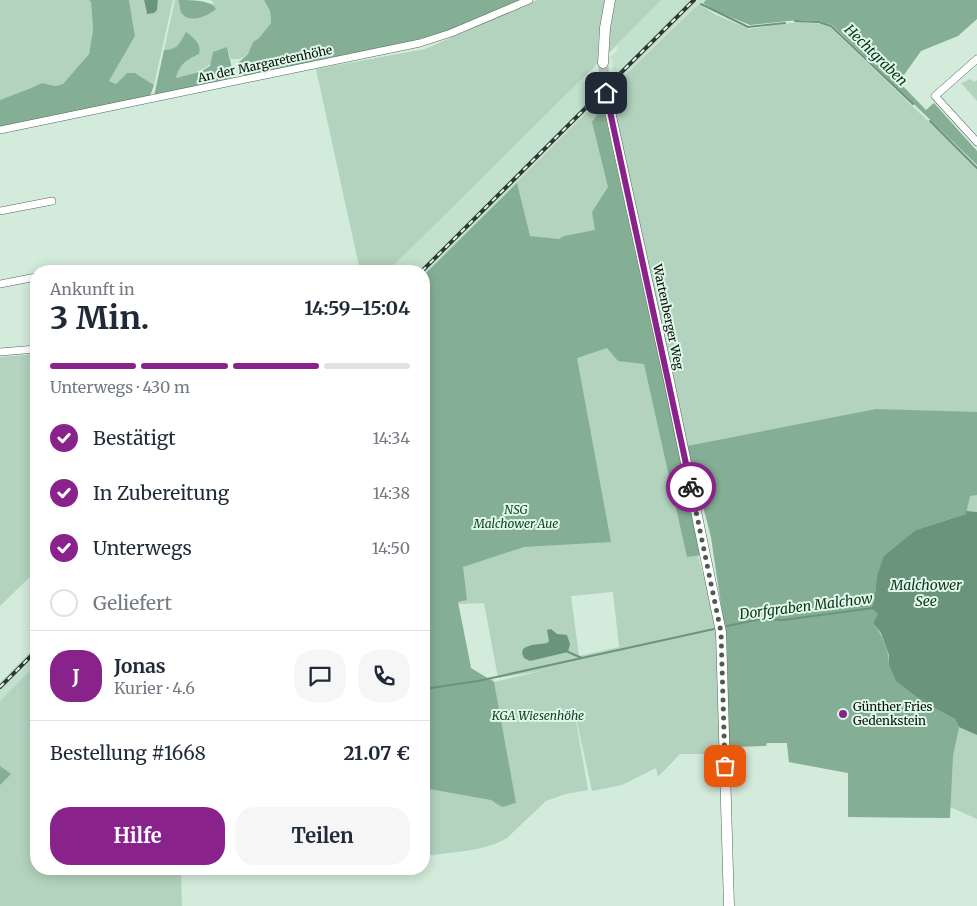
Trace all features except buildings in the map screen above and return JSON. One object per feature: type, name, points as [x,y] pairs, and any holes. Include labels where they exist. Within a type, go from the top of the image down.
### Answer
[{"type":"main road","points":[[603,63],[606,21],[610,0]]},
{"type":"main road","name":"Wartenberger Weg","points":[[606,93],[670,385],[721,632],[728,906]]},
{"type":"street","name":"An der Margaretenhöhe","points":[[0,130],[420,42],[451,33],[529,0]]},
{"type":"street","points":[[977,59],[936,96],[977,142]]},
{"type":"street","points":[[0,211],[52,201]]},
{"type":"street","points":[[0,284],[30,278]]},
{"type":"street","points":[[0,352],[30,350]]},
{"type":"shaded area","points":[[661,0],[706,0],[699,4],[620,80],[612,69],[614,66],[611,63],[613,61],[610,57],[617,51],[618,44]]},
{"type":"shaded area","points":[[595,72],[600,85],[593,91],[595,104],[430,269],[430,265],[394,265],[587,74],[590,77]]},
{"type":"shaded area","points":[[30,652],[30,670],[0,701],[0,682]]},
{"type":"green space","points":[[0,0],[89,0],[91,2],[93,30],[89,54],[63,84],[56,86],[42,83],[0,100]]},
{"type":"green space","points":[[89,0],[129,0],[135,36],[109,81],[116,84],[127,73],[135,73],[154,85],[150,96],[0,128],[0,100],[42,83],[56,86],[63,84],[89,54],[93,30],[91,2]]},
{"type":"green space","points":[[129,0],[144,0],[146,12],[158,5],[158,0],[173,0],[154,85],[135,73],[127,73],[116,84],[109,81],[135,36]]},
{"type":"green space","points":[[175,0],[178,0],[180,10],[215,3],[210,0],[264,0],[270,11],[271,23],[259,38],[253,42],[248,54],[240,59],[231,59],[227,47],[204,68],[176,78],[179,69],[184,63],[199,54],[177,47],[164,50]]},
{"type":"green space","points":[[178,0],[206,2],[216,9],[198,18],[188,18],[181,12]]},
{"type":"green space","points":[[264,0],[521,0],[456,28],[413,41],[245,76],[240,73],[238,63],[248,54],[253,42],[259,38],[271,23],[270,11]]},
{"type":"green space","points":[[537,0],[606,0],[599,39],[599,62],[394,265],[359,265],[316,69],[425,49]]},
{"type":"green space","points":[[614,0],[661,0],[608,54],[612,7]]},
{"type":"green space","points":[[706,0],[977,0],[977,19],[958,36],[921,51],[899,82],[926,110],[934,103],[977,151],[977,165],[832,25],[819,21],[798,20],[750,25],[716,11],[703,3]]},
{"type":"green space","points":[[699,4],[716,15],[749,29],[798,22],[824,24],[830,27],[977,168],[977,819],[950,807],[950,818],[848,817],[848,773],[789,762],[787,743],[767,743],[766,746],[729,747],[727,644],[711,537],[693,451],[672,452],[717,631],[720,754],[680,754],[658,777],[656,768],[622,785],[592,791],[573,704],[588,790],[566,794],[546,801],[507,838],[498,843],[477,849],[430,855],[430,269],[595,104]],"holes":[[[613,592],[619,647],[579,656],[571,596]],[[484,603],[498,678],[541,671],[494,682],[493,679],[474,682],[458,604]]]},
{"type":"green space","points":[[186,32],[198,44],[200,50],[199,54],[184,63],[179,69],[176,78],[202,71],[210,66],[213,52],[227,47],[233,73],[231,78],[222,82],[154,96],[164,50],[176,47]]},
{"type":"green space","points":[[971,79],[974,82],[977,80],[977,101],[961,83]]},
{"type":"green space","name":"NSG Malchower Aue","points":[[603,106],[702,555],[687,557],[644,364],[618,361],[607,348],[577,358],[611,542],[524,547],[463,567],[467,600],[458,602],[471,668],[494,682],[516,803],[502,807],[491,800],[430,789],[430,269],[517,183],[530,236],[559,239],[564,236],[595,230],[592,212],[608,187],[592,122]]},
{"type":"green space","points":[[30,354],[30,577],[0,606],[0,357]]},
{"type":"green space","points":[[876,409],[977,412],[977,495],[970,496],[966,514],[916,530],[877,576],[874,603],[878,614],[873,623],[884,643],[889,665],[925,703],[955,719],[959,727],[953,756],[950,818],[848,817],[848,773],[789,762],[787,743],[767,743],[766,746],[729,747],[727,644],[711,537],[687,446]]},
{"type":"green space","points":[[30,670],[30,875],[181,875],[182,906],[0,906],[0,701]]},
{"type":"green space","points":[[0,766],[11,774],[0,785]]},
{"type":"water","points":[[144,0],[158,0],[157,10],[154,13],[147,14]]},
{"type":"water","name":"Malchower See","points":[[966,511],[977,512],[977,735],[959,727],[955,719],[925,703],[896,681],[889,665],[889,655],[881,633],[873,623],[878,614],[871,608],[874,603],[877,576],[884,556],[916,530],[966,514]]},
{"type":"water","points":[[551,629],[557,634],[567,635],[570,644],[568,652],[530,661],[524,658],[523,649],[532,645],[547,643],[549,641],[547,630]]},
{"type":"waterway","name":"Hechtgraben","points":[[701,4],[748,27],[785,23]]},
{"type":"waterway","name":"Hechtgraben","points":[[795,21],[819,22],[831,26],[913,104]]},
{"type":"waterway","name":"Hechtgraben","points":[[930,121],[977,168]]},
{"type":"waterway","name":"Dorfgraben Malchow","points":[[727,626],[761,619],[783,620],[873,608]]},
{"type":"waterway","name":"Dorfgraben Malchow","points":[[568,652],[582,658],[714,629]]},
{"type":"waterway","name":"Dorfgraben Malchow","points":[[430,688],[478,681],[582,658]]},
{"type":"tunnel","points":[[603,63],[606,93]]},
{"type":"railway","points":[[428,265],[694,0]]},
{"type":"railway","points":[[0,687],[30,657]]},
{"type":"way so far","points":[[691,487],[721,632],[725,766]]},
{"type":"place","name":"Günther Fries Gedenkstein","points":[[843,714]]},
{"type":"route","points":[[606,93],[691,487]]},
{"type":"park label","name":"KGA Wiesenhöhe","points":[[538,716]]}]
